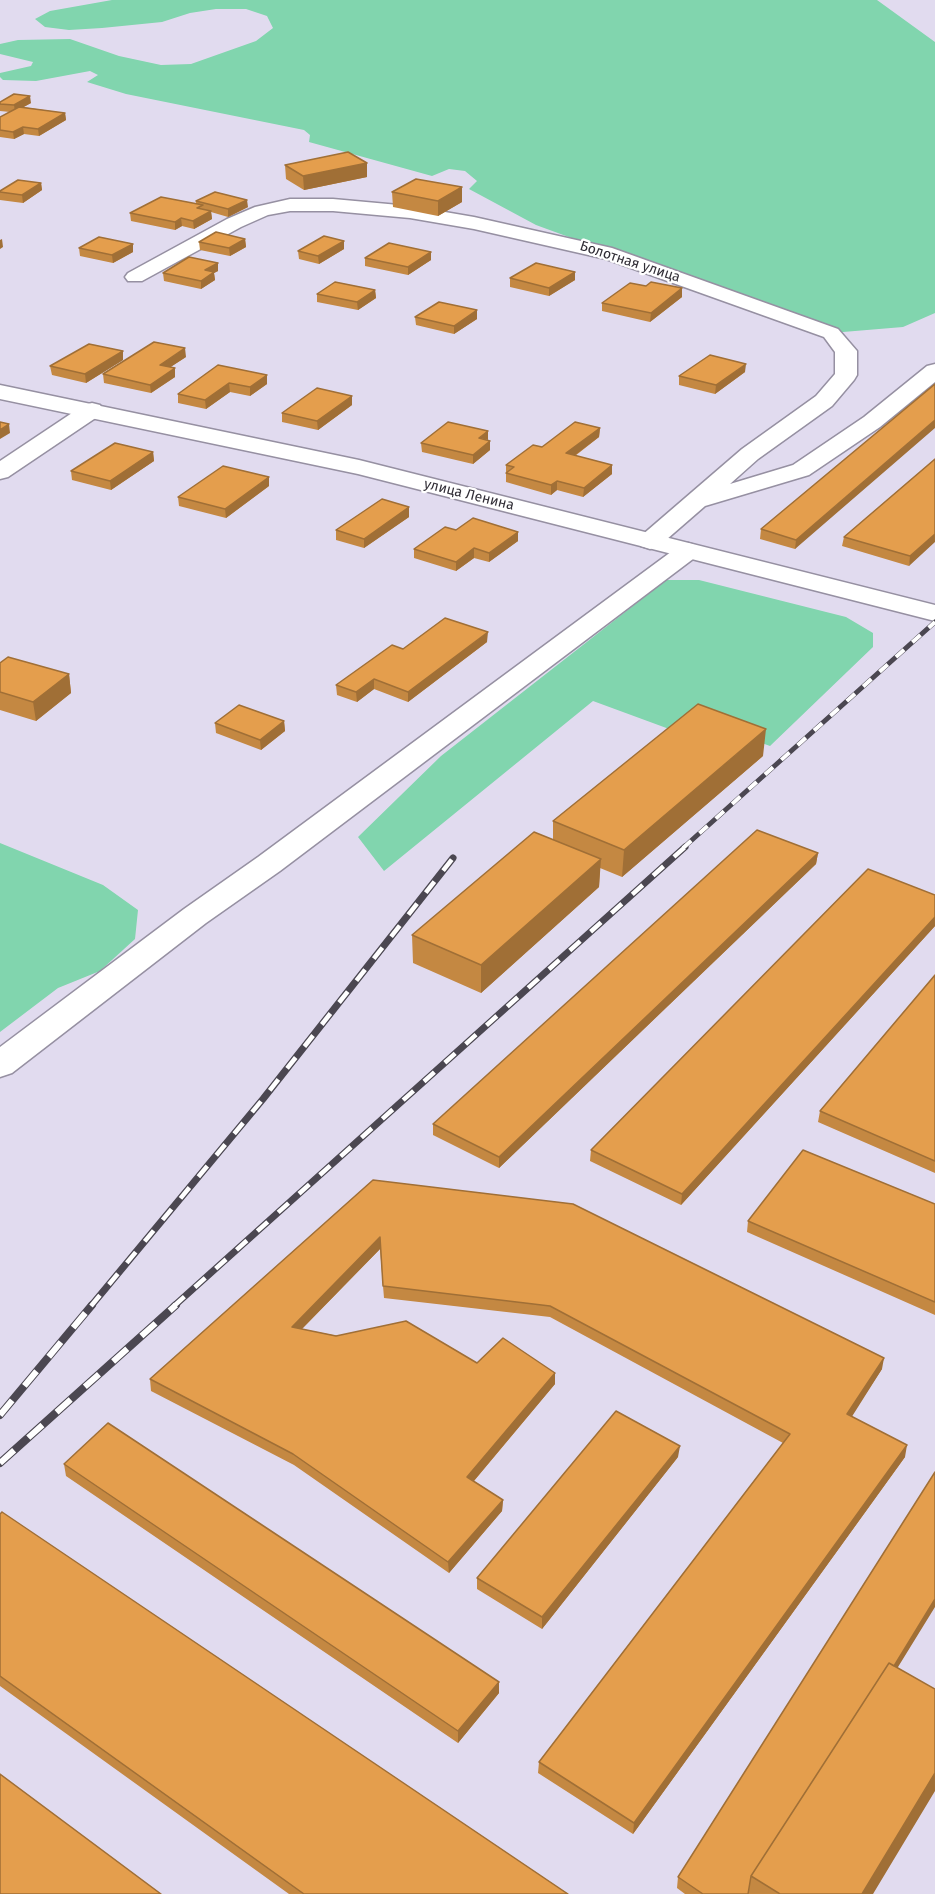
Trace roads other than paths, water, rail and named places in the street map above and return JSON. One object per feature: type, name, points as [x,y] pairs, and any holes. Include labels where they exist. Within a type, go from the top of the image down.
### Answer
[{"type":"street","name":"Болотная улица","points":[[135,277],[234,223],[262,211],[290,205],[333,205],[410,212],[474,223],[612,254],[831,333],[846,351],[846,375],[824,401],[750,454],[650,542]]},
{"type":"street","points":[[695,502],[801,471],[872,422],[935,371]]},
{"type":"street","name":"улица Ленина","points":[[0,392],[359,467],[935,613]]},
{"type":"street","points":[[0,472],[92,410]]},
{"type":"street","points":[[0,1065],[195,916],[688,551]]},
{"type":"railway","points":[[683,848],[935,622]]},
{"type":"railway","points":[[174,1306],[685,847]]},
{"type":"railway","points":[[91,1306],[263,1099],[453,858]]},
{"type":"railway","points":[[0,1415],[92,1305]]},
{"type":"railway","points":[[0,1463],[176,1305]]}]
